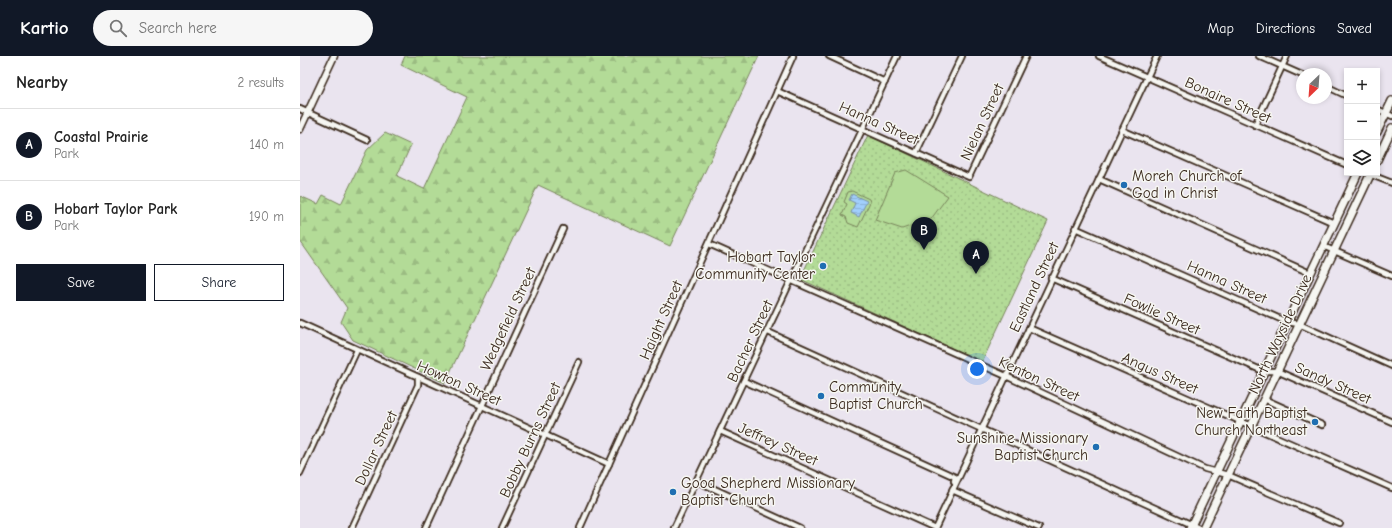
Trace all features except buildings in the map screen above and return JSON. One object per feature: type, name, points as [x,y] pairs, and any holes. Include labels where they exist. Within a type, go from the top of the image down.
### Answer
[{"type":"main road","points":[[1380,128],[1389,115],[1392,101]]},
{"type":"main road","points":[[1380,154],[1392,128]]},
{"type":"main road","name":"North Wayside Drive","points":[[1191,526],[1357,176]]},
{"type":"main road","name":"North Wayside Drive","points":[[1203,528],[1369,176]]},
{"type":"street","points":[[300,129],[334,56]]},
{"type":"street","name":"Haight Street","points":[[580,528],[793,56]]},
{"type":"street","points":[[829,56],[885,82]]},
{"type":"street","name":"Bacher Street","points":[[674,528],[768,332],[897,56]]},
{"type":"street","points":[[916,152],[962,56]]},
{"type":"street","name":"Nielan Street","points":[[969,177],[1026,56]]},
{"type":"street","name":"Bonaire Street","points":[[1099,56],[1344,164]]},
{"type":"street","name":"Eastland Street","points":[[935,528],[1051,278],[1157,56]]},
{"type":"street","points":[[1258,56],[1296,72]]},
{"type":"street","points":[[1255,125],[1287,56]]},
{"type":"street","points":[[1332,89],[1344,95]]},
{"type":"street","name":"Hanna Street","points":[[777,91],[969,177]]},
{"type":"street","points":[[300,109],[366,140]]},
{"type":"street","points":[[1380,110],[1389,115]]},
{"type":"street","points":[[1122,130],[1334,223]]},
{"type":"street","points":[[1377,176],[1392,183]]},
{"type":"street","points":[[1099,178],[1310,273]]},
{"type":"street","name":"Hanna Street","points":[[1075,228],[1287,322],[1299,324],[1392,366]]},
{"type":"street","name":"Wedgefield Street","points":[[426,528],[563,229]]},
{"type":"street","name":"Kenton Street","points":[[709,244],[1006,376],[1216,472],[1228,475],[1338,523]]},
{"type":"street","points":[[1323,246],[1392,276]]},
{"type":"street","name":"Fowlie Street","points":[[1051,278],[1263,371]]},
{"type":"street","name":"Howton Street","points":[[300,324],[609,464]]},
{"type":"street","name":"Angus Street","points":[[1028,328],[1392,488]]},
{"type":"street","points":[[768,332],[981,428],[1191,526],[1199,528]]},
{"type":"street","points":[[300,473],[357,350]]},
{"type":"street","name":"Bobby Burns Street","points":[[502,528],[579,362]]},
{"type":"street","name":"Sandy Street","points":[[1263,371],[1277,370],[1392,422]]},
{"type":"street","name":"Dollar Street","points":[[352,528],[418,385],[418,377]]},
{"type":"street","points":[[744,381],[955,477],[952,490],[1039,528]]},
{"type":"street","points":[[1264,399],[1322,425]]},
{"type":"street","name":"Jeffrey Street","points":[[720,431],[935,528]]},
{"type":"street","points":[[697,481],[800,528]]},
{"type":"green space","points":[[405,56],[759,56],[670,246],[538,185],[445,383],[353,340],[341,322],[347,308],[300,241],[300,196],[318,204],[323,195],[341,204],[367,150],[385,133],[411,145],[397,176],[424,189],[467,97],[401,65]]},
{"type":"green space","points":[[868,135],[1048,221],[982,362],[800,279]]},
{"type":"green space","points":[[906,170],[948,196],[931,219],[902,229],[875,220],[895,173]]},
{"type":"green space","points":[[852,191],[869,199],[870,202],[858,227],[848,223],[846,217],[842,215],[847,204],[844,202],[848,192]]},
{"type":"water","points":[[852,194],[867,201],[859,217],[851,213],[855,203],[849,200]]},
{"type":"place","name":"Moreh Church of God in Christ","points":[[1124,185]]},
{"type":"place","name":"Hobart Taylor Park","points":[[924,250]]},
{"type":"place","name":"Hobart Taylor Community Center","points":[[823,266]]},
{"type":"place","name":"Coastal Prairie","points":[[976,274]]},
{"type":"place","name":"Community Baptist Church","points":[[821,396]]},
{"type":"place","name":"New Faith Baptist Church Northeast","points":[[1315,422]]},
{"type":"place","name":"Sunshine Missionary Baptist Church","points":[[1096,447]]},
{"type":"place","name":"Good Shepherd Missionary Baptist Church","points":[[673,492]]}]
